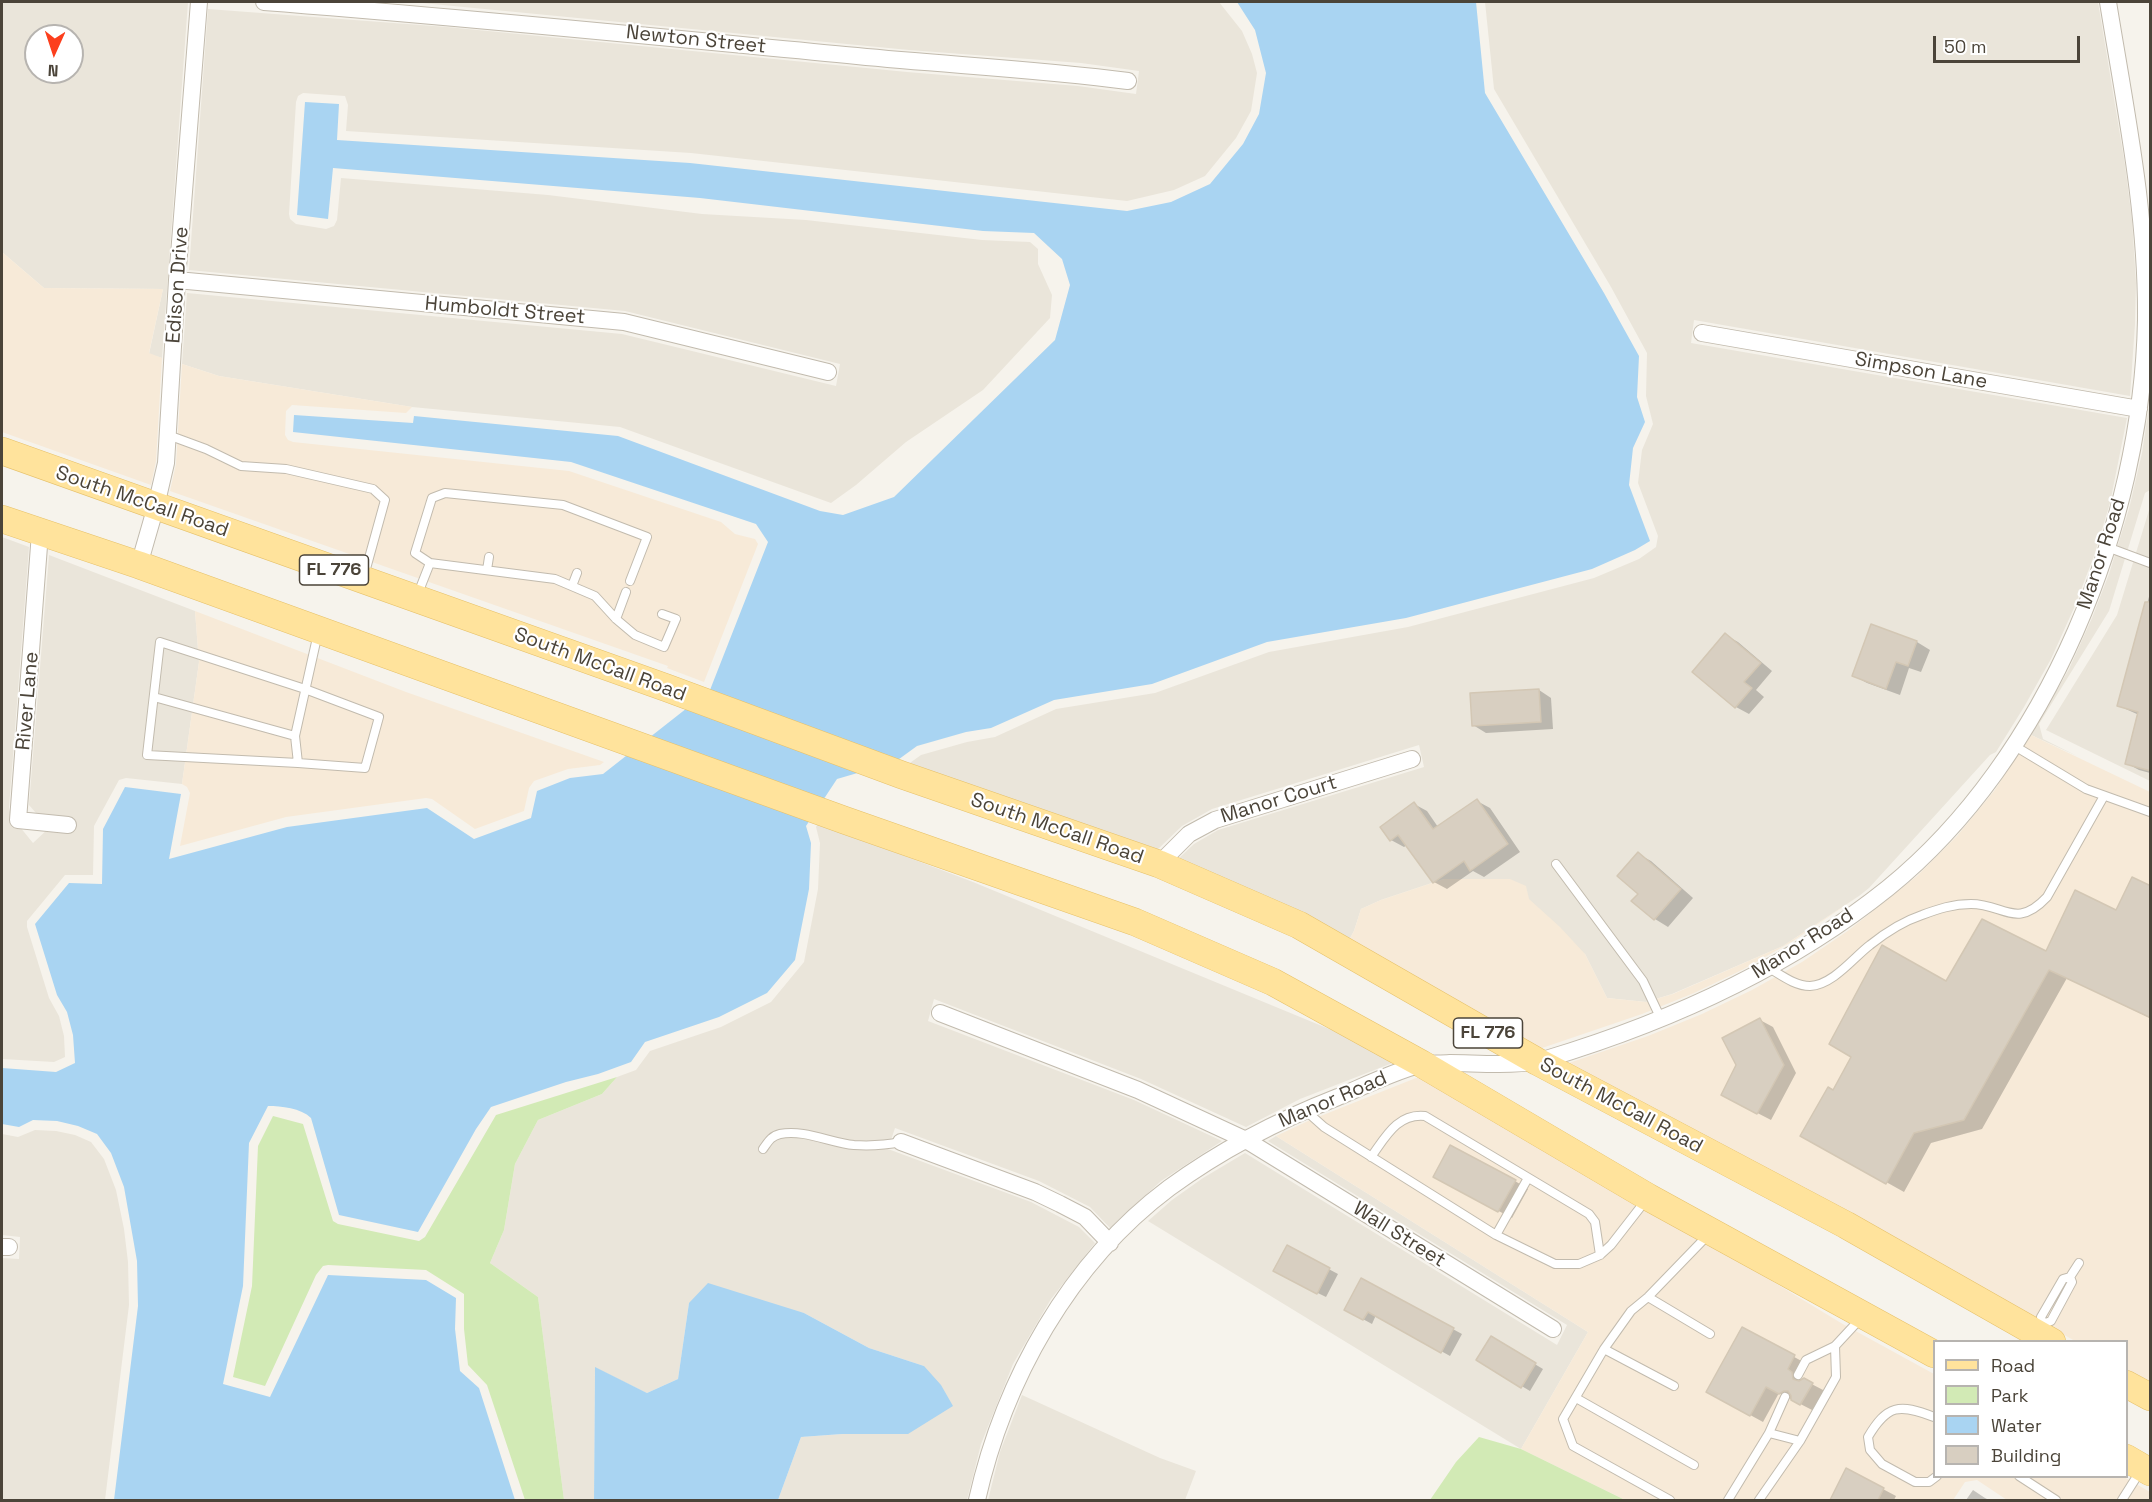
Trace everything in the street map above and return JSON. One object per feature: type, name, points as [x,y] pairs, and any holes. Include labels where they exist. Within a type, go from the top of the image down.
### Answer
[{"type":"main road","name":"South McCall Road","points":[[2,451],[667,688],[902,775],[1159,864],[1299,925],[1538,1062],[1846,1225],[2042,1335]]},
{"type":"main road","points":[[2,519],[139,565],[843,820],[1135,922],[1273,982],[1422,1064],[1648,1197],[1933,1353]]},
{"type":"main road","points":[[1864,1316],[1897,1314],[1947,1340]]},
{"type":"main road","points":[[2128,1385],[2151,1397]]},
{"type":"street","name":"Edison Drive","points":[[139,565],[166,463],[177,280],[199,2]]},
{"type":"street","name":"Newton Street","points":[[264,2],[448,16],[1128,81]]},
{"type":"street","name":"Manor Road","points":[[977,1500],[990,1449],[1022,1370],[1059,1306],[1110,1243],[1167,1190],[1198,1168],[1304,1110],[1422,1064],[1538,1062],[1698,1004],[1769,968],[1844,921],[1911,867],[1957,819],[1986,784],[2033,714],[2060,664],[2083,612],[2120,506],[2139,409],[2146,325],[2142,219],[2108,2]]},
{"type":"street","name":"Humboldt Street","points":[[177,280],[624,322],[828,372]]},
{"type":"street","name":"Simpson Lane","points":[[1702,333],[2139,409]]},
{"type":"street","name":"River Lane","points":[[40,533],[18,820],[68,825]]},
{"type":"street","name":"Manor Court","points":[[1159,864],[1188,834],[1215,819],[1412,759]]},
{"type":"street","name":"Wall Street","points":[[940,1013],[1138,1090],[1246,1140],[1553,1329]]},
{"type":"street","points":[[901,1142],[1035,1192],[1060,1204],[1085,1217],[1110,1243]]},
{"type":"lane","points":[[168,435],[241,465],[286,469],[373,489],[385,500],[363,580]]},
{"type":"lane","points":[[630,581],[647,537],[596,522],[563,505],[497,503],[445,493],[432,498],[415,553],[430,563],[555,579],[595,596],[616,619],[635,635],[664,647],[676,619],[662,614]]},
{"type":"lane","points":[[2107,547],[2151,563]]},
{"type":"lane","points":[[487,570],[489,557]]},
{"type":"lane","points":[[415,600],[430,563]]},
{"type":"lane","points":[[572,586],[577,573]]},
{"type":"lane","points":[[616,619],[625,596],[634,604]]},
{"type":"lane","points":[[298,763],[296,736],[319,630]]},
{"type":"lane","points":[[160,642],[305,689],[379,717],[365,768],[147,755],[160,642]]},
{"type":"lane","points":[[153,697],[296,736]]},
{"type":"lane","points":[[2013,745],[2086,789],[2151,812]]},
{"type":"lane","points":[[1769,968],[1794,983],[1812,986],[1838,975],[1870,945],[1912,918],[1952,905],[1974,903],[2016,915],[2037,908],[2047,897],[2104,796]]},
{"type":"lane","points":[[1556,864],[1643,981],[1661,1019]]},
{"type":"lane","points":[[1304,1110],[1324,1127],[1496,1235],[1555,1264],[1579,1264],[1600,1255],[1611,1245],[1648,1197]]},
{"type":"lane","points":[[1371,1157],[1396,1124],[1412,1117],[1425,1116],[1589,1214],[1595,1222],[1600,1255]]},
{"type":"lane","points":[[763,1149],[772,1137],[781,1133],[799,1134],[854,1145],[883,1145],[901,1142]]},
{"type":"lane","points":[[1496,1235],[1528,1178]]},
{"type":"lane","points":[[1670,1500],[1573,1446],[1563,1419],[1604,1349],[1631,1311],[1648,1297],[1712,1231]]},
{"type":"lane","points":[[2042,1335],[2041,1317],[2063,1278],[2070,1277],[2079,1263]]},
{"type":"lane","points":[[1648,1297],[1710,1334]]},
{"type":"lane","points":[[1798,1375],[1806,1360],[1835,1346],[1864,1316]]},
{"type":"lane","points":[[1759,1500],[1800,1441],[1836,1377],[1835,1346]]},
{"type":"lane","points":[[1604,1349],[1674,1386]]},
{"type":"lane","points":[[1728,1500],[1769,1433],[1785,1397]]},
{"type":"lane","points":[[1576,1398],[1694,1465]]},
{"type":"lane","points":[[1933,1415],[1902,1408],[1886,1412],[1868,1437],[1870,1450],[1882,1464],[1915,1482],[1929,1482],[1934,1478]]},
{"type":"lane","points":[[1769,1433],[1800,1441]]},
{"type":"lane","points":[[2122,1500],[2140,1466]]},
{"type":"lane","points":[[2022,1478],[2056,1500]]},
{"type":"shaded area","points":[[2,2],[188,2],[162,358],[149,354],[163,289],[44,288],[2,252]]},
{"type":"shaded area","points":[[412,2],[1219,2],[1242,31],[1257,73],[1251,111],[1236,138],[1205,176],[1174,190],[1127,201],[691,153],[346,131],[348,105],[345,96],[303,93],[298,96],[289,214],[290,219],[296,224],[326,229],[334,226],[337,220],[341,178],[548,195],[702,214],[806,220],[982,240],[1030,242],[1038,249],[1038,264],[1052,295],[1050,318],[983,390],[906,442],[856,485],[831,503],[620,427],[412,407],[219,376],[182,364],[187,293],[622,334],[836,386],[840,364],[625,311],[189,270],[208,9],[447,27],[907,72],[1078,86],[1136,94],[1139,71],[1081,63],[909,50]]},
{"type":"shaded area","points":[[1485,2],[2098,2],[2125,165],[2132,220],[2136,283],[2130,396],[1694,320],[1691,343],[2127,418],[2110,503],[2094,556],[2074,608],[2051,659],[1996,752],[1990,755],[1869,888],[1859,896],[1783,946],[1672,994],[1646,1002],[1607,998],[1585,954],[1444,879],[1361,909],[1349,940],[1177,860],[1194,844],[1218,830],[1424,767],[1419,745],[1212,809],[1182,826],[1156,851],[907,765],[921,755],[995,737],[1056,709],[1155,693],[1269,652],[1408,627],[1594,578],[1639,559],[1656,547],[1658,536],[1638,483],[1642,450],[1653,424],[1646,396],[1647,353],[1611,287],[1494,89]]},
{"type":"shaded area","points":[[2,252],[44,288],[163,289],[149,353],[162,358],[156,461],[151,485],[2,432]]},
{"type":"shaded area","points":[[182,364],[219,376],[412,407],[406,413],[292,405],[286,411],[285,435],[293,442],[569,471],[721,522],[735,534],[755,539],[758,544],[704,682],[667,668],[668,666],[170,491],[176,464]]},
{"type":"shaded area","points":[[2150,400],[2150,490],[2145,493],[2109,611],[2039,724],[2043,739],[2077,756],[2031,735],[2069,669],[2109,574],[2129,509],[2142,453]]},
{"type":"shaded area","points":[[2150,507],[2150,781],[2046,730],[2117,615]]},
{"type":"shaded area","points":[[2,537],[29,547],[9,808],[11,816],[33,843],[49,828],[29,805],[49,555],[195,611],[199,662],[182,784],[126,778],[119,780],[94,826],[93,875],[65,875],[27,921],[49,998],[59,1016],[64,1036],[65,1057],[54,1062],[2,1059]]},
{"type":"shaded area","points":[[195,611],[406,692],[604,762],[600,765],[568,769],[534,781],[529,788],[524,811],[475,829],[432,799],[426,798],[286,817],[180,846],[190,793],[182,784],[199,662]]},
{"type":"shaded area","points":[[2031,735],[2150,792],[2150,1384],[2128,1372],[2128,1340],[2073,1340],[1851,1215],[1566,1064],[1648,1036],[1702,1014],[1802,962],[1849,930],[1917,876],[1957,836],[1994,791]]},
{"type":"shaded area","points":[[818,823],[973,882],[1351,1038],[1395,1062],[1300,1099],[1246,1127],[1141,1079],[934,999],[928,1021],[1134,1100],[1222,1141],[1161,1181],[1110,1228],[1090,1207],[1039,1181],[895,1128],[888,1149],[1031,1202],[1079,1227],[1095,1243],[1051,1299],[1013,1364],[981,1444],[967,1500],[778,1500],[801,1437],[842,1434],[924,1366],[869,1348],[804,1313],[689,1303],[678,1379],[647,1393],[595,1368],[594,1500],[564,1500],[538,1297],[490,1263],[504,1230],[515,1164],[538,1120],[602,1094],[617,1077],[636,1070],[650,1051],[721,1027],[771,1002],[804,962],[818,889],[820,843],[816,827]]},
{"type":"shaded area","points":[[1444,879],[1510,879],[1526,886],[1529,899],[1585,954],[1607,998],[1646,1002],[1673,994],[1783,946],[1859,896],[1793,941],[1744,969],[1694,993],[1642,1014],[1539,1049],[1349,940],[1361,909]]},
{"type":"shaded area","points":[[1421,1076],[1729,1255],[1841,1323],[1933,1373],[1933,1478],[2126,1478],[2150,1492],[2150,1500],[2007,1500],[1977,1480],[1965,1482],[1953,1500],[1625,1500],[1521,1449],[1588,1332],[1276,1136]]},
{"type":"shaded area","points":[[35,1130],[75,1135],[91,1142],[104,1159],[116,1190],[124,1229],[128,1262],[129,1305],[105,1500],[2,1500],[2,1258],[19,1259],[20,1237],[2,1235],[2,1134],[18,1137]]},
{"type":"shaded area","points":[[1276,1136],[1588,1332],[1521,1449],[1148,1221],[1203,1178],[1245,1153],[1557,1345],[1567,1325],[1268,1141]]},
{"type":"shaded area","points":[[1022,1395],[1160,1458],[1196,1471],[1185,1500],[988,1500],[1000,1452]]},
{"type":"green space","points":[[617,1077],[602,1094],[538,1120],[515,1164],[504,1230],[490,1263],[538,1297],[564,1500],[525,1500],[487,1385],[468,1365],[464,1329],[464,1294],[426,1270],[323,1266],[316,1275],[265,1386],[233,1377],[252,1286],[258,1146],[273,1116],[303,1124],[333,1221],[419,1241],[425,1237],[496,1115]]},
{"type":"green space","points":[[1479,1437],[1521,1449],[1625,1500],[1430,1500],[1456,1462]]},
{"type":"water","points":[[1237,2],[1476,2],[1485,93],[1639,356],[1637,397],[1645,422],[1633,448],[1629,485],[1650,541],[1592,569],[1406,618],[1267,642],[1152,684],[1054,700],[991,728],[966,732],[917,746],[895,762],[837,779],[806,826],[811,843],[809,889],[795,960],[767,993],[719,1017],[645,1042],[631,1062],[491,1107],[476,1129],[418,1232],[339,1215],[311,1118],[296,1110],[268,1106],[249,1143],[243,1286],[223,1384],[270,1397],[328,1275],[426,1280],[456,1298],[455,1329],[460,1371],[479,1388],[515,1500],[114,1500],[138,1306],[137,1261],[124,1187],[111,1153],[97,1134],[57,1121],[33,1120],[19,1127],[2,1124],[2,1068],[56,1072],[75,1063],[73,1035],[67,1012],[57,995],[35,924],[69,883],[102,884],[103,829],[125,787],[181,794],[169,859],[287,827],[427,808],[474,839],[531,818],[537,791],[570,778],[603,774],[710,690],[768,542],[756,524],[571,462],[293,432],[294,415],[413,423],[414,416],[618,436],[820,511],[843,515],[894,497],[1055,340],[1070,285],[1062,259],[1034,233],[983,231],[700,198],[333,168],[328,219],[297,215],[305,102],[339,104],[337,140],[690,163],[1127,211],[1171,202],[1210,184],[1243,144],[1259,114],[1266,73],[1255,30]]},
{"type":"water","points":[[708,1283],[804,1313],[869,1348],[924,1366],[941,1385],[953,1406],[908,1434],[842,1434],[801,1437],[778,1500],[594,1500],[595,1367],[647,1393],[678,1379],[689,1303]]},
{"type":"building","points":[[2145,602],[2151,602],[2151,771],[2125,764],[2138,712],[2117,706]]},
{"type":"building","points":[[1871,624],[1917,641],[1908,666],[1896,662],[1886,689],[1852,676]]},
{"type":"building","points":[[1725,633],[1761,663],[1744,682],[1752,688],[1735,708],[1692,672]]},
{"type":"building","points":[[1539,689],[1541,722],[1472,726],[1470,693]]},
{"type":"building","points":[[1477,799],[1508,844],[1470,871],[1464,861],[1433,883],[1398,835],[1390,841],[1380,827],[1414,802],[1433,829]]},
{"type":"building","points":[[1638,852],[1681,889],[1654,920],[1631,901],[1638,894],[1617,876]]},
{"type":"building","points":[[2132,877],[2151,886],[2151,1018],[2049,970],[1964,1120],[1914,1133],[1886,1184],[1800,1136],[1828,1087],[1833,1090],[1851,1057],[1829,1044],[1882,945],[1946,981],[1982,919],[2046,951],[2075,890],[2116,910]]},
{"type":"building","points":[[1760,1018],[1784,1065],[1757,1114],[1721,1095],[1736,1065],[1722,1038]]},
{"type":"building","points":[[1450,1145],[1516,1180],[1498,1212],[1433,1177]]},
{"type":"building","points":[[1287,1245],[1330,1268],[1317,1294],[1273,1271]]},
{"type":"building","points":[[1361,1278],[1454,1328],[1441,1353],[1368,1312],[1363,1320],[1344,1310]]},
{"type":"building","points":[[1742,1327],[1795,1355],[1788,1369],[1792,1372],[1793,1379],[1799,1381],[1804,1378],[1813,1383],[1800,1405],[1791,1400],[1788,1391],[1779,1394],[1766,1387],[1750,1416],[1706,1392]]},
{"type":"building","points":[[1491,1336],[1536,1363],[1521,1388],[1476,1360]]},
{"type":"building","points":[[1846,1468],[1884,1488],[1878,1500],[1830,1500]]}]
